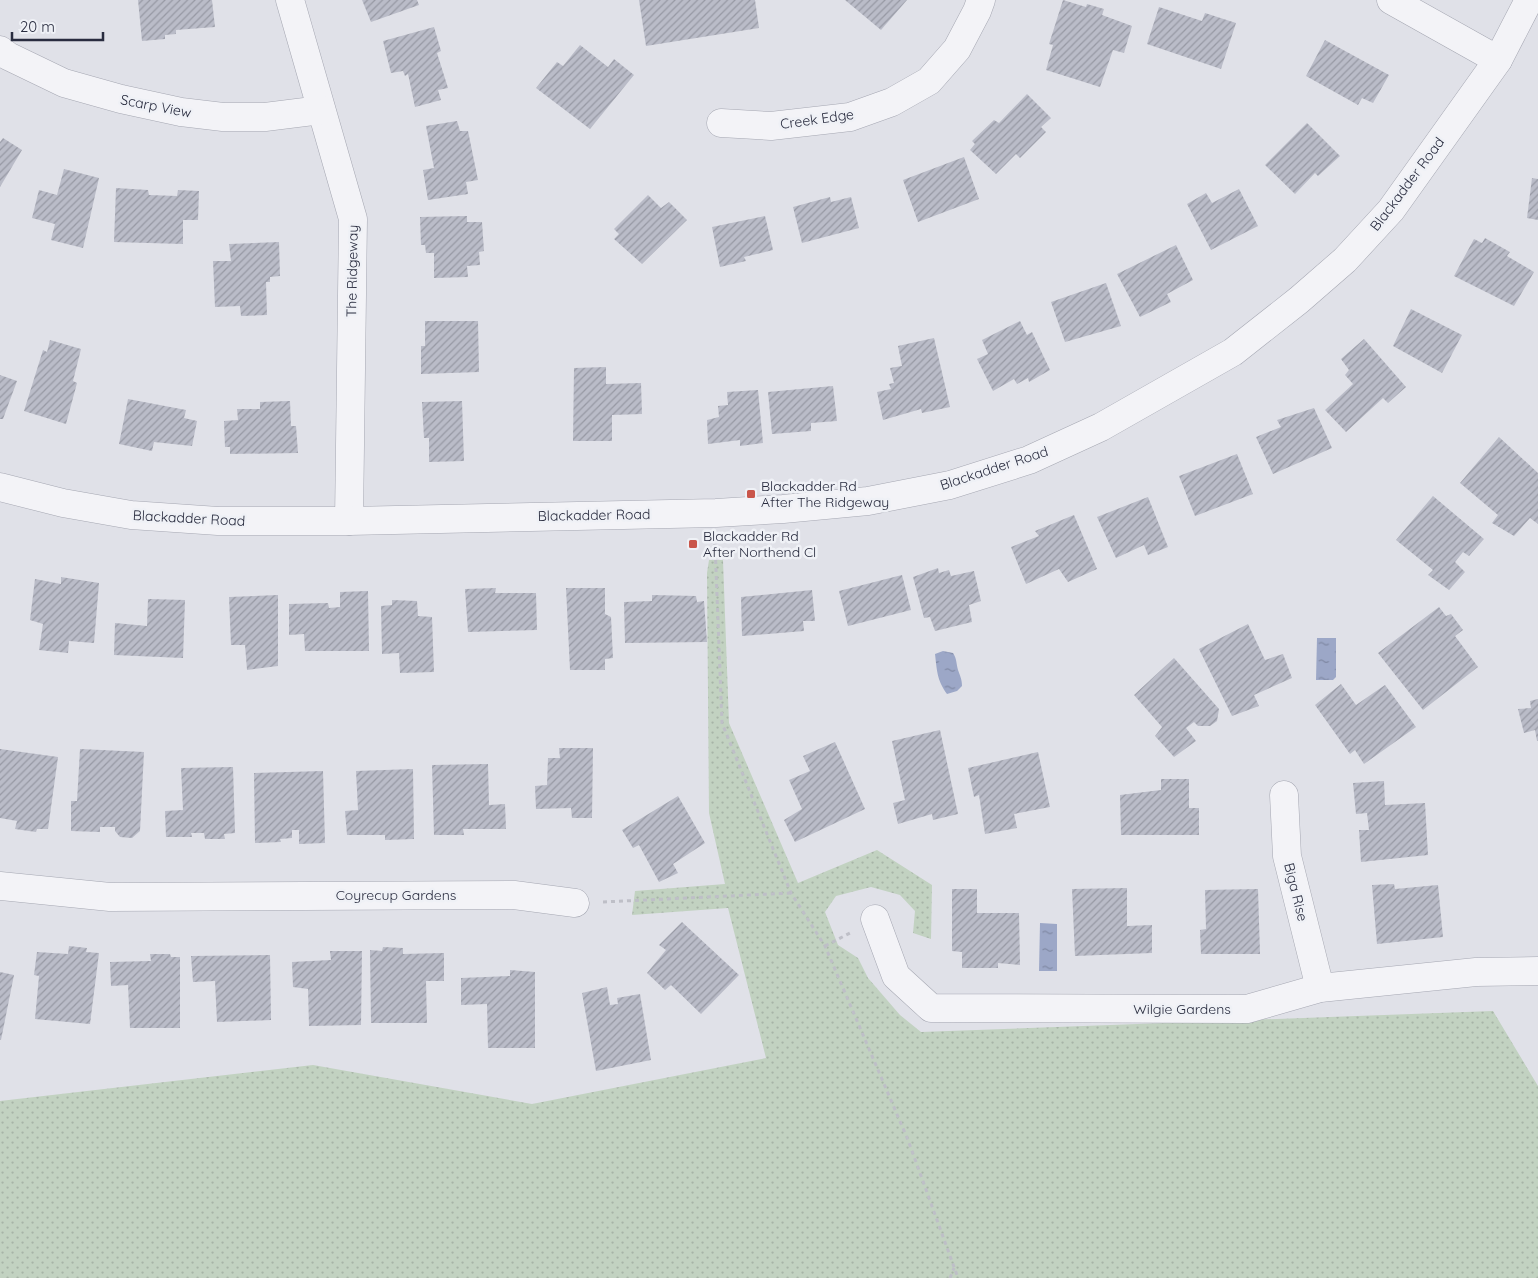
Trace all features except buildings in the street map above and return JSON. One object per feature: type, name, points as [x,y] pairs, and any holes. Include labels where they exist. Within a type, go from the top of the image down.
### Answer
[{"type":"street","name":"The Ridgeway","points":[[290,0],[353,219],[349,521]]},
{"type":"street","name":"Creek Edge","points":[[721,123],[771,126],[850,118],[892,102],[929,81],[957,49],[981,0]]},
{"type":"street","points":[[1391,0],[1498,60]]},
{"type":"street","name":"Blackadder Road","points":[[0,487],[63,503],[131,515],[218,521],[349,521],[716,513],[783,510],[868,500],[950,485],[1029,460],[1102,427],[1233,352],[1306,294],[1345,260],[1391,210],[1498,60],[1529,0]]},
{"type":"street","name":"Scarp View","points":[[0,50],[8,56],[64,83],[121,99],[181,112],[223,118],[265,117],[321,110]]},
{"type":"street","name":"Biga Rise","points":[[1284,795],[1288,856],[1320,988]]},
{"type":"street","name":"Coyrecup Gardens","points":[[0,886],[110,897],[514,895],[575,903]]},
{"type":"street","name":"Wilgie Gardens","points":[[874,919],[896,976],[932,1008],[1247,1009],[1320,988],[1476,972],[1538,971]]},
{"type":"path","points":[[715,544],[722,723],[791,893],[825,946],[908,1140],[958,1278]]},
{"type":"path","points":[[575,903],[791,893]]},
{"type":"path","points":[[950,1278],[954,1268]]},
{"type":"green space","points":[[709,560],[723,560],[729,723],[798,883],[877,850],[932,885],[931,939],[913,933],[915,911],[900,895],[871,887],[836,896],[825,912],[838,945],[858,958],[868,978],[900,1015],[921,1032],[1493,1011],[1538,1086],[1538,1278],[0,1278],[0,1101],[313,1065],[532,1104],[766,1058],[728,908],[632,915],[635,891],[725,884],[709,813],[707,573]]},
{"type":"water","points":[[1317,638],[1336,638],[1336,677],[1333,680],[1316,680]]},
{"type":"water","points":[[943,651],[953,653],[962,684],[957,691],[947,694],[939,680],[935,654]]},
{"type":"water","points":[[1040,923],[1057,924],[1057,971],[1039,971]]},
{"type":"place","name":"Blackadder Rd After The Ridgeway","points":[[751,494]]},
{"type":"place","name":"Blackadder Rd After Northend Cl","points":[[693,544]]}]
